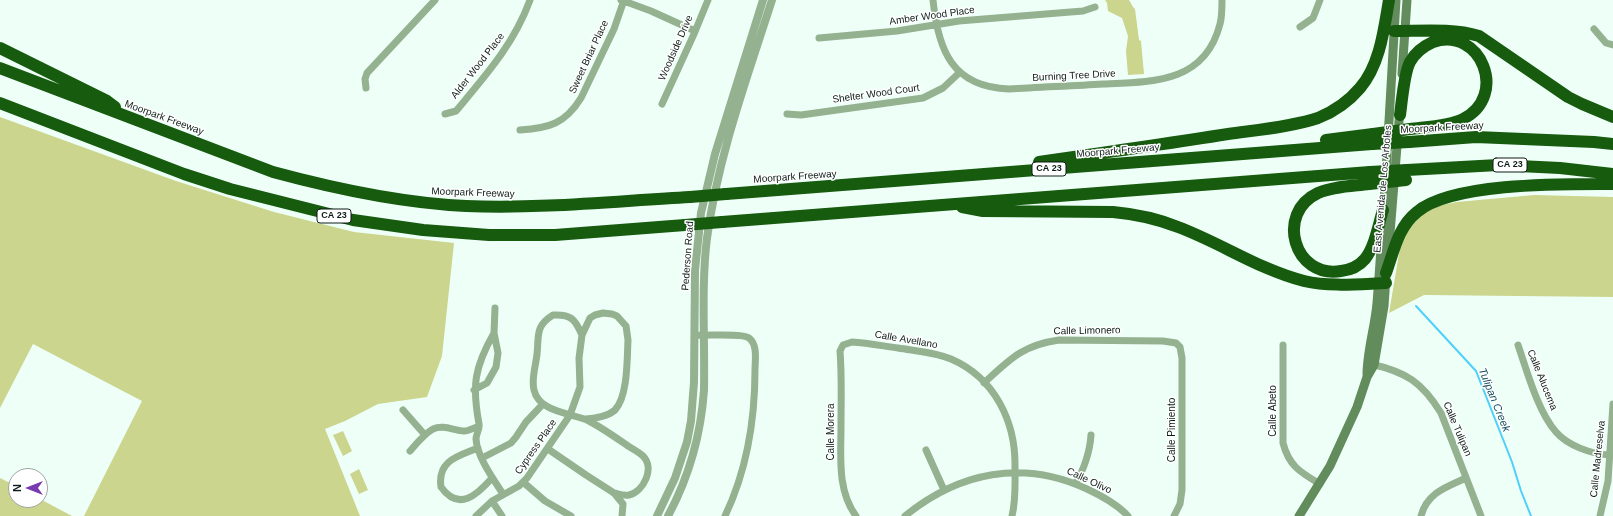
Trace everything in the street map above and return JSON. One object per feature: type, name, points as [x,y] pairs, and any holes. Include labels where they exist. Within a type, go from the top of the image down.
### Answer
[{"type":"highway","points":[[905,180],[1119,151],[1308,121],[1320,117],[1343,104],[1366,81],[1382,41],[1389,0]]},
{"type":"highway","points":[[1399,31],[1456,31],[1479,36],[1568,97],[1613,117]]},
{"type":"highway","points":[[1372,139],[1410,129],[1460,120],[1470,115],[1478,108],[1484,99],[1487,86],[1485,69],[1479,57],[1468,46],[1457,41],[1443,40],[1425,46],[1413,58],[1408,66],[1400,115]]},
{"type":"highway","points":[[0,48],[107,101],[130,119]]},
{"type":"highway","name":"Moorpark Freeway","points":[[0,68],[130,119],[272,172],[374,196],[466,206],[526,207],[690,197],[1223,155],[1372,139],[1409,142],[1476,137],[1613,144]]},
{"type":"highway","name":"CA 23","points":[[0,102],[78,134],[184,174],[230,189],[318,212],[386,226],[489,236],[556,234],[947,204],[1370,178],[1406,175],[1433,169],[1498,165],[1560,168],[1613,174]]},
{"type":"highway","points":[[0,108],[78,134]]},
{"type":"highway","points":[[1370,178],[1323,192],[1306,202],[1297,214],[1294,224],[1294,240],[1305,260],[1322,270],[1332,272],[1350,269],[1362,262],[1368,255],[1383,210]]},
{"type":"highway","points":[[947,204],[983,212],[1113,212],[1152,218],[1179,227],[1285,275],[1303,280],[1328,284],[1384,280],[1398,236],[1407,223],[1417,211],[1450,196],[1510,186],[1613,184]]},
{"type":"main road","name":"East Avenida de Los Arboles","points":[[1299,516],[1330,466],[1357,407],[1371,364],[1373,328],[1384,280],[1400,115],[1399,31],[1396,0]]},
{"type":"main road","name":"East Avenida de Los Arboles","points":[[1384,280],[1383,210],[1399,31],[1407,0]]},
{"type":"street","points":[[366,88],[365,79],[367,73],[435,0]]},
{"type":"street","name":"Alder Wood Place","points":[[445,114],[456,111],[490,70],[516,32],[530,0]]},
{"type":"street","points":[[623,0],[694,31]]},
{"type":"street","name":"Sweet Briar Place","points":[[520,130],[540,129],[549,126],[562,120],[574,109],[581,98],[614,29],[623,0]]},
{"type":"street","name":"Woodside Drive","points":[[662,104],[708,0]]},
{"type":"street","name":"Pederson Road","points":[[657,516],[675,478],[690,428],[694,402],[695,270],[701,213],[715,154],[763,0]]},
{"type":"street","name":"Pederson Road","points":[[668,516],[685,479],[699,429],[704,390],[706,253],[712,210],[725,150],[772,0]]},
{"type":"street","name":"Burning Tree Drive","points":[[933,0],[936,25],[944,50],[959,73],[981,85],[995,89],[1129,83],[1177,76],[1193,66],[1211,47],[1221,22],[1222,0]]},
{"type":"street","points":[[1300,27],[1313,18],[1320,0]]},
{"type":"street","name":"Amber Wood Place","points":[[819,38],[897,31],[959,21],[1083,11],[1095,7]]},
{"type":"street","points":[[1594,29],[1606,43],[1613,45]]},
{"type":"street","name":"Shelter Wood Court","points":[[787,114],[801,115],[924,98],[943,88],[959,73]]},
{"type":"street","points":[[474,390],[487,383],[496,367],[498,353],[494,333],[495,308]]},
{"type":"street","points":[[582,335],[587,322],[595,315],[612,314],[621,320],[626,326],[628,340],[623,399],[614,410],[603,416],[585,419]]},
{"type":"street","points":[[582,335],[574,319],[568,316],[553,315],[541,325],[538,334],[533,383],[535,394],[543,404],[570,415],[585,419],[644,456],[647,464],[647,476],[643,486],[636,492],[629,495],[614,493]]},
{"type":"street","points":[[494,333],[480,362],[474,390],[479,426],[476,439],[482,458],[492,478],[504,494]]},
{"type":"street","name":"Cypress Place","points":[[476,516],[492,501],[523,482],[534,470],[570,415],[580,387],[579,358],[582,335]]},
{"type":"street","points":[[695,336],[740,335],[748,337],[753,342],[755,350],[755,400],[750,442],[740,477],[725,516]]},
{"type":"street","name":"Calle Limonero","points":[[984,383],[1011,358],[1028,348],[1043,342],[1059,340],[1163,341],[1175,342],[1178,344]]},
{"type":"street","name":"Calle Avellano","points":[[843,345],[852,342],[932,353],[951,359],[963,365],[984,383],[1000,404],[1007,417],[1012,434],[1015,457],[1016,489],[1012,516]]},
{"type":"street","name":"Calle Pimiento","points":[[1174,516],[1180,504],[1182,490],[1182,358],[1178,344]]},
{"type":"street","name":"Calle Morera","points":[[843,345],[840,351],[842,478],[847,502],[856,516]]},
{"type":"street","name":"Calle Abeto","points":[[1283,345],[1283,443],[1286,453],[1293,466],[1320,484]]},
{"type":"street","name":"Calle Alucema","points":[[1518,345],[1546,417],[1557,433],[1569,442],[1599,454],[1609,455]]},
{"type":"street","name":"Calle Tulipan","points":[[1371,364],[1404,374],[1419,385],[1432,398],[1441,413],[1481,516]]},
{"type":"street","points":[[482,458],[510,443],[526,422],[543,404]]},
{"type":"street","name":"Calle Madreselva","points":[[1600,516],[1608,481],[1613,404]]},
{"type":"street","points":[[404,410],[426,434]]},
{"type":"street","points":[[410,451],[426,434],[437,428],[447,427],[468,431],[479,426]]},
{"type":"street","points":[[1075,484],[1090,445],[1091,435]]},
{"type":"street","points":[[478,448],[448,461],[441,471],[441,486],[450,496],[457,499],[467,499],[482,490],[492,478]]},
{"type":"street","points":[[548,449],[614,493],[623,504],[622,516]]},
{"type":"street","points":[[926,450],[944,490]]},
{"type":"street","name":"Calle Olivo","points":[[905,516],[920,504],[944,490],[979,477],[1015,473],[1046,475],[1075,484],[1102,496],[1128,516]]},
{"type":"street","points":[[1421,516],[1427,502],[1438,491],[1466,478]]},
{"type":"street","points":[[523,482],[545,502],[571,516]]},
{"type":"street","points":[[492,501],[502,516]]},
{"type":"green space","points":[[1105,0],[1129,0],[1135,9],[1139,40],[1141,41],[1144,74],[1128,75],[1126,51],[1128,36],[1122,18],[1108,11]]},
{"type":"green space","points":[[0,117],[176,181],[274,212],[354,232],[454,243],[442,356],[427,397],[378,404],[345,421],[325,429],[360,516],[84,516],[142,401],[33,344],[0,408]]},
{"type":"green space","points":[[1534,195],[1613,197],[1613,297],[1424,295],[1389,313],[1400,248],[1407,231],[1420,216],[1437,206],[1457,202]]},
{"type":"green space","points":[[343,431],[352,451],[343,456],[333,435]]},
{"type":"green space","points":[[359,469],[368,490],[359,494],[350,474]]},
{"type":"green space","points":[[0,478],[8,482],[8,508],[48,508],[48,503],[72,516],[0,516]]},
{"type":"waterway","name":"Tulipan Creek","points":[[1416,306],[1476,371],[1512,462],[1531,516]]}]
